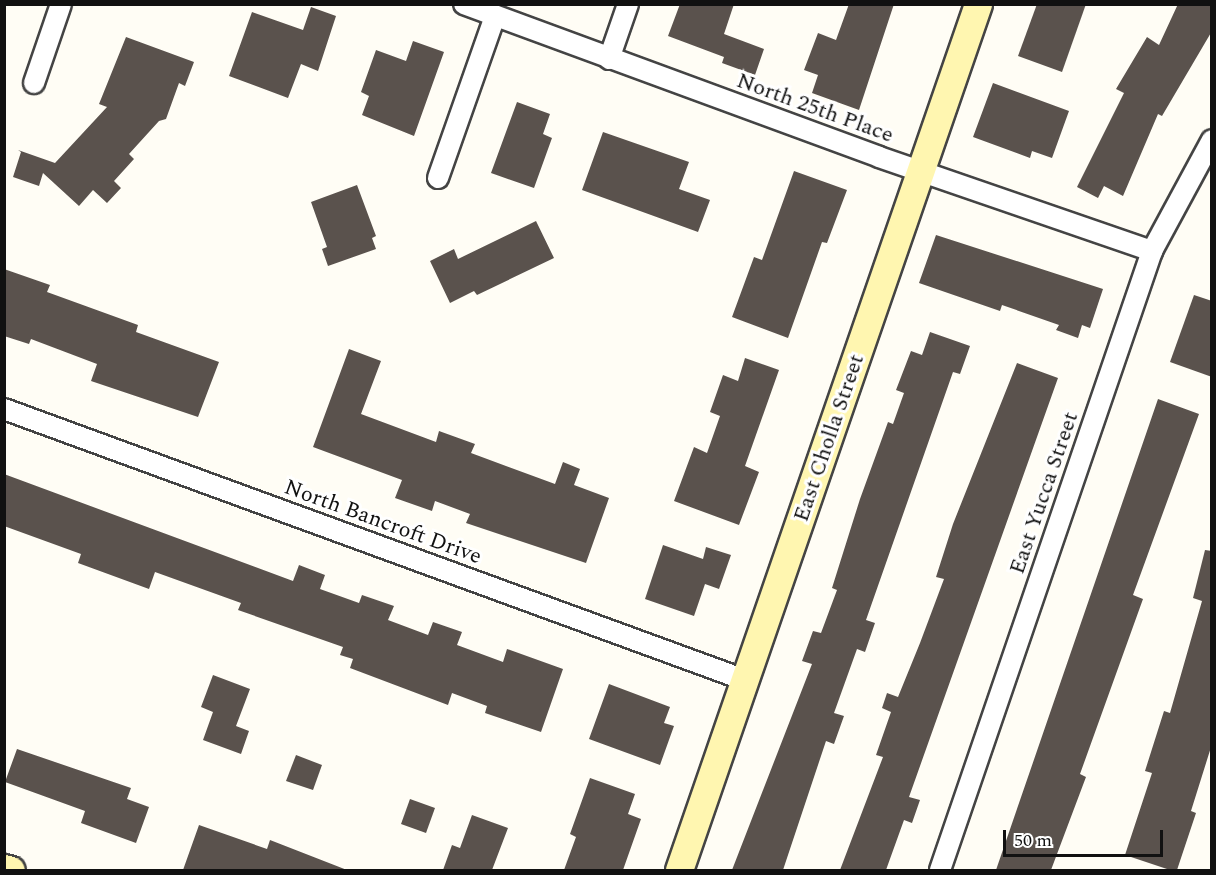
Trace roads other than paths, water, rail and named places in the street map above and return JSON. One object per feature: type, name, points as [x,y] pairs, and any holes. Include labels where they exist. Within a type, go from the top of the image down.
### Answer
[{"type":"street","points":[[34,83],[61,4]]},
{"type":"street","name":"North 25th Place","points":[[464,4],[921,172],[1152,251]]},
{"type":"street","points":[[609,59],[628,4]]},
{"type":"street","name":"East Cholla Street","points":[[679,870],[978,4]]},
{"type":"street","points":[[438,178],[495,16]]},
{"type":"street","name":"East Yucca Street","points":[[940,870],[1152,251],[1212,140]]},
{"type":"street","name":"North Bancroft Drive","points":[[4,409],[745,680]]},
{"type":"street","points":[[4,868],[11,870]]}]
